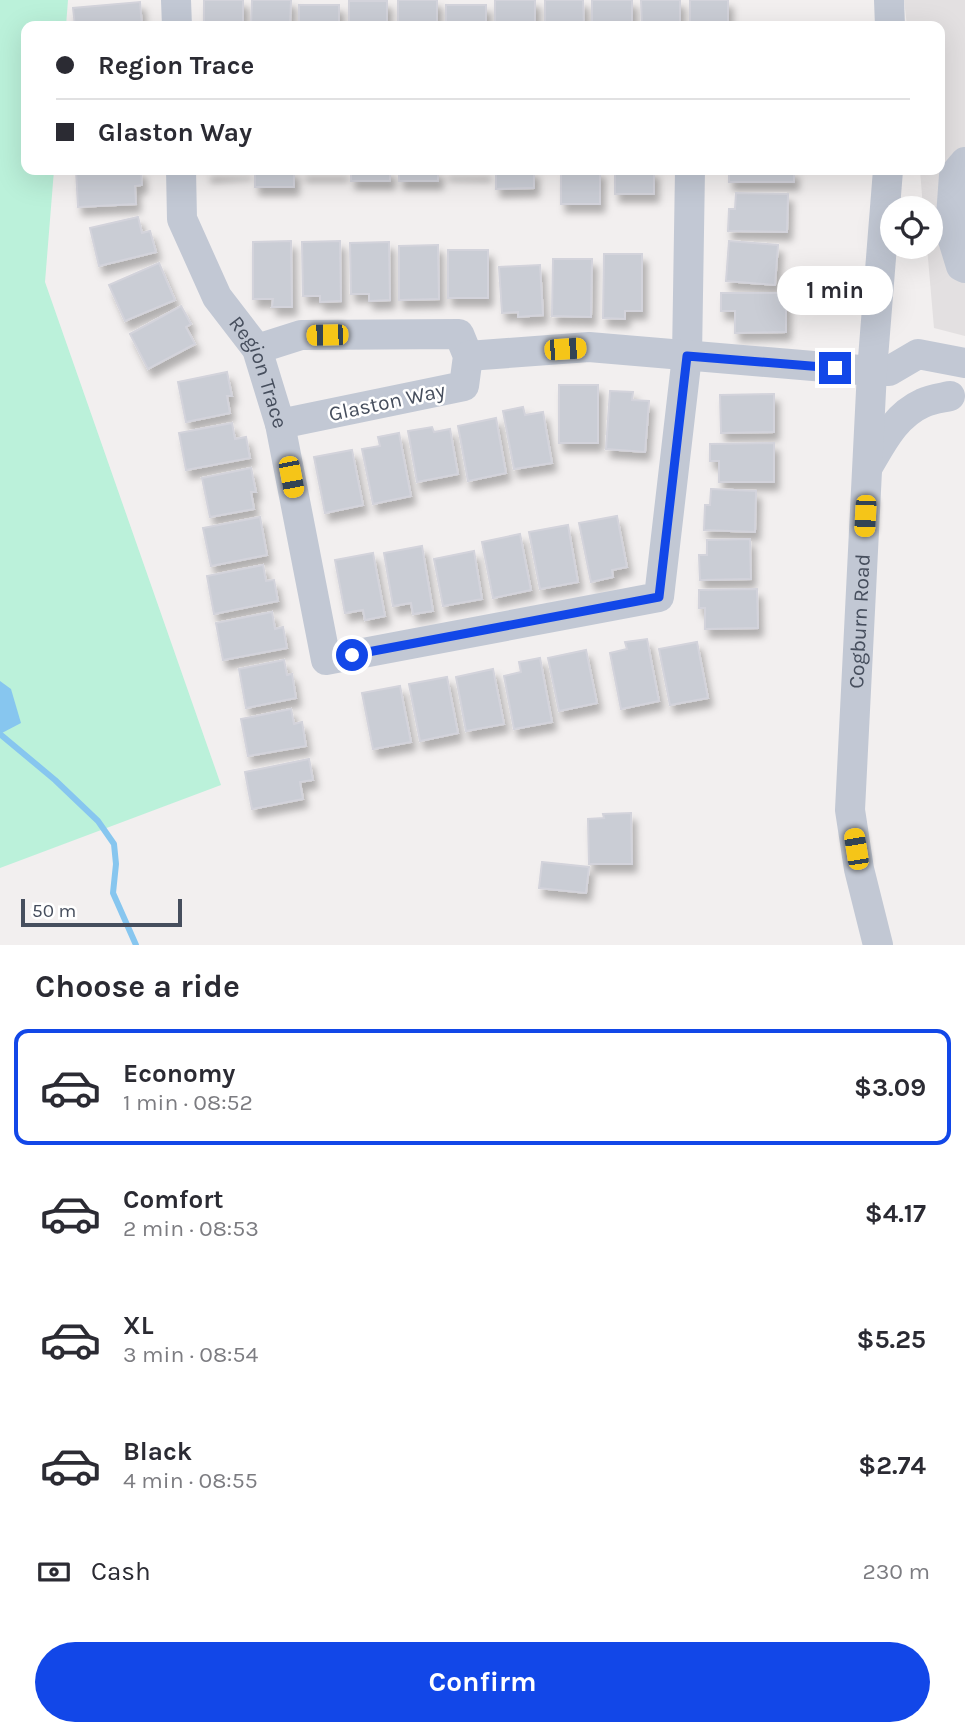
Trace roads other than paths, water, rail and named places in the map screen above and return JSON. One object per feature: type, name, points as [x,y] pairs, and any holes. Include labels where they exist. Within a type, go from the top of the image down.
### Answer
[{"type":"street","points":[[176,0],[177,21]]},
{"type":"street","points":[[889,0],[890,21]]},
{"type":"street","points":[[965,162],[954,175],[950,230],[961,266],[965,268]]},
{"type":"street","name":"Region Trace","points":[[181,175],[182,219],[217,297],[257,349],[281,424],[326,660],[659,597],[687,356],[690,175]]},
{"type":"street","name":"Cogburn Road","points":[[878,945],[859,869],[850,810],[868,468],[881,371],[888,175]]},
{"type":"street","points":[[257,349],[301,335],[459,334],[468,356],[589,347],[881,371],[918,354],[965,363]]},
{"type":"street","name":"Glaston Way","points":[[281,424],[464,386],[468,356]]},
{"type":"street","points":[[881,371],[910,391],[957,397]]},
{"type":"street","points":[[868,468],[883,440],[899,419],[923,402],[957,397]]},
{"type":"water","points":[[0,681],[11,689],[21,723],[0,734]]},
{"type":"waterway","points":[[0,734],[55,780],[98,821],[114,844],[116,864],[113,893],[136,945]]}]
